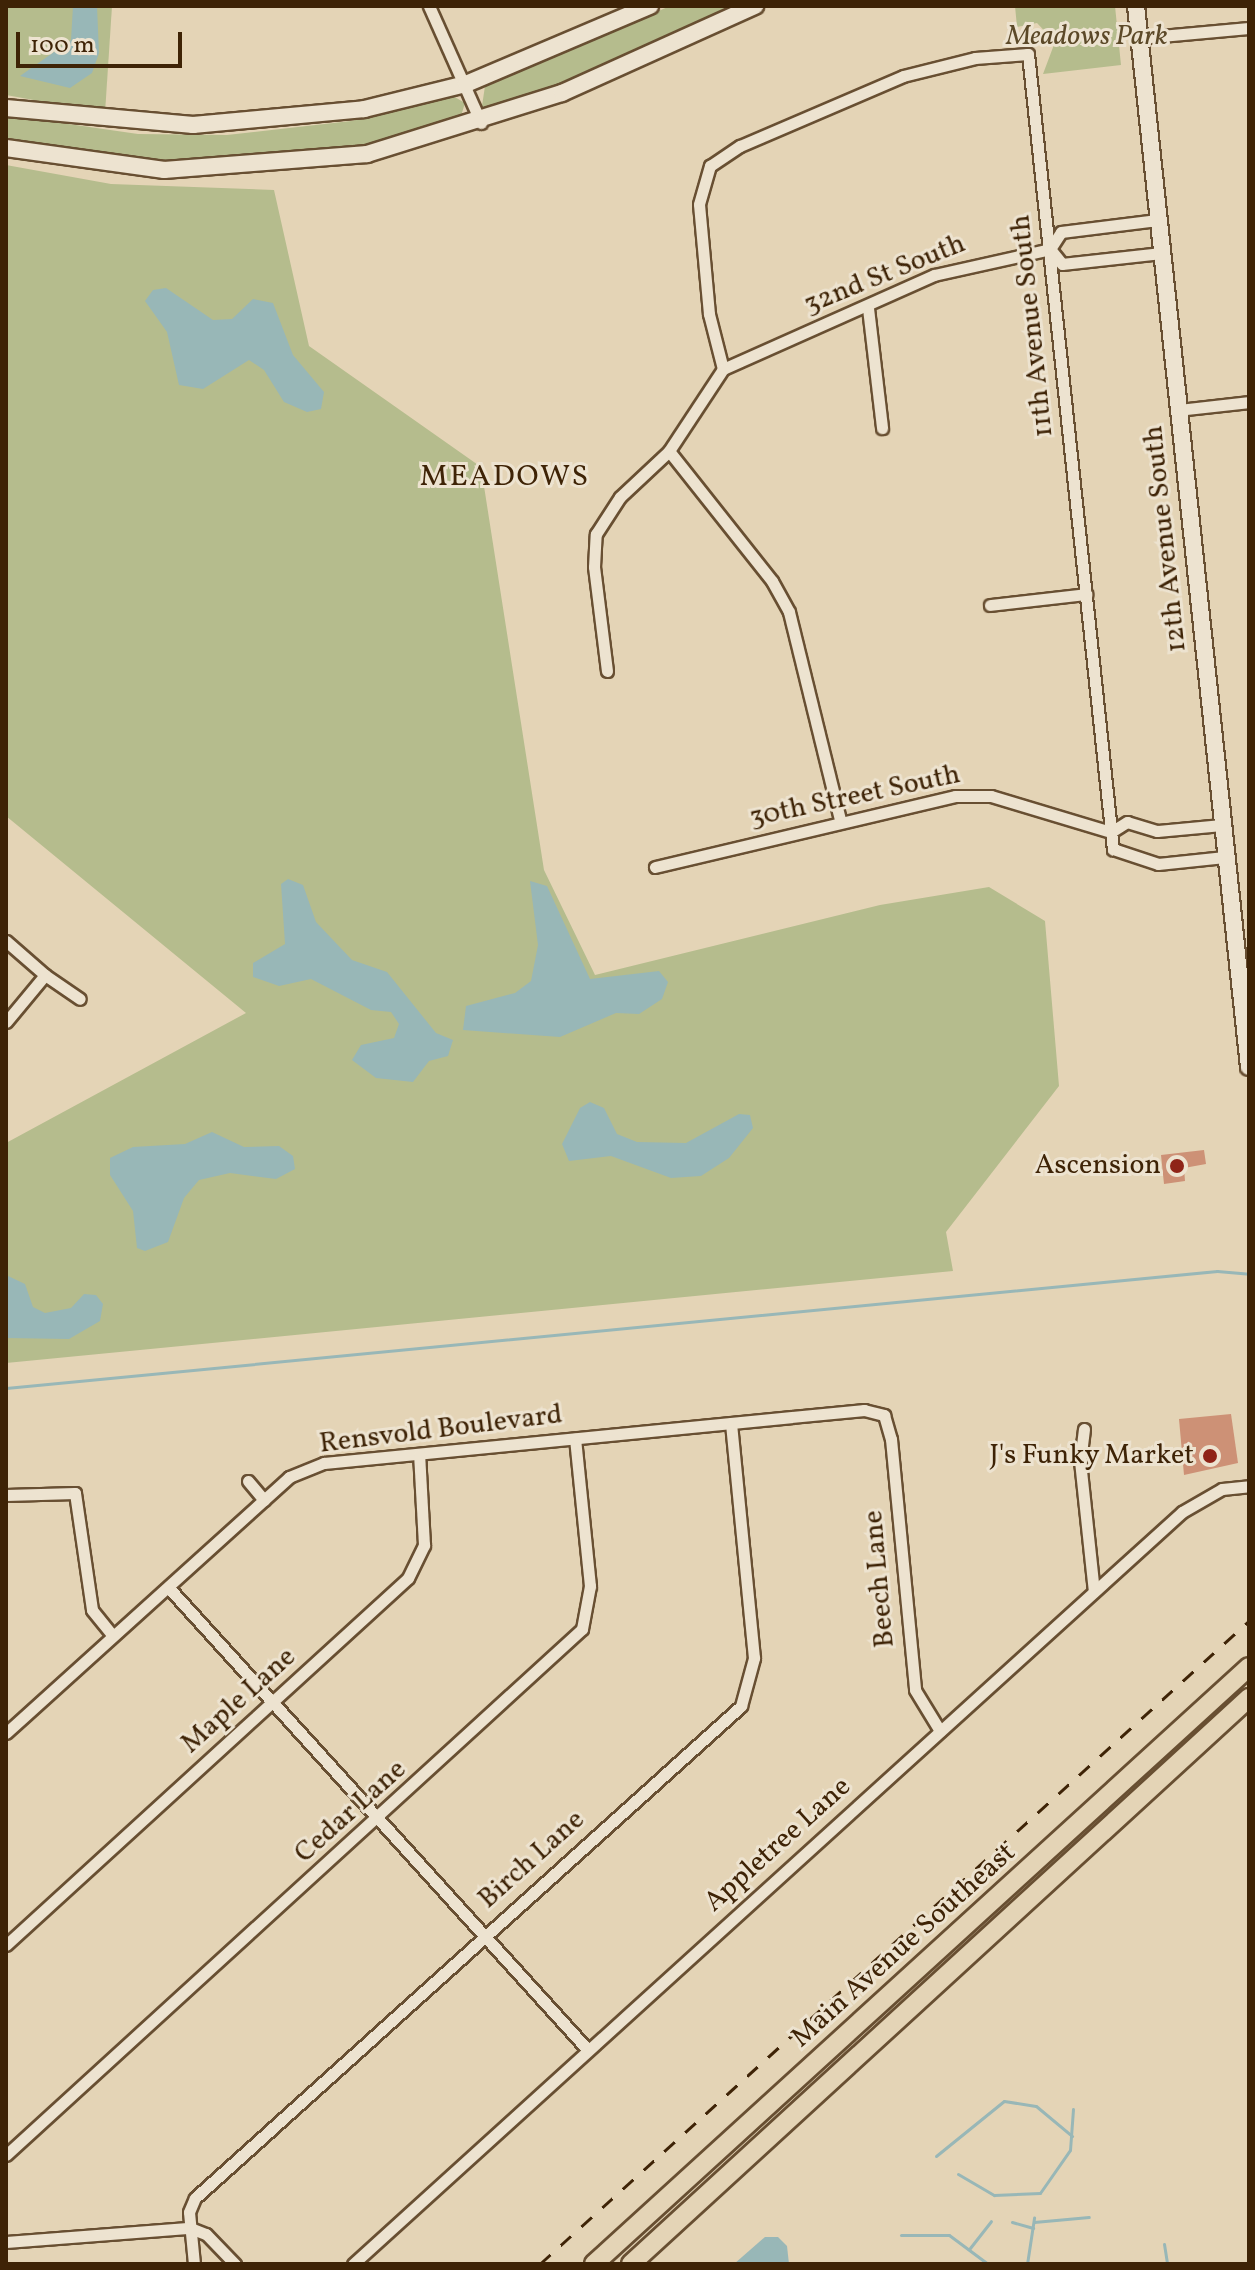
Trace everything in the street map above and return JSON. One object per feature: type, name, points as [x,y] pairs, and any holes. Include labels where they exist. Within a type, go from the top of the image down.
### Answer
[{"type":"main road","points":[[6,108],[193,125],[278,122],[364,109],[466,84],[650,6]]},
{"type":"main road","points":[[6,148],[164,170],[276,165],[367,154],[481,123],[755,6]]},
{"type":"main road","name":"12th Avenue South","points":[[1136,6],[1249,1067]]},
{"type":"main road","name":"Main Avenue Southeast","points":[[594,2264],[1249,1667]]},
{"type":"main road","name":"Main Avenue Southeast","points":[[631,2264],[1247,1701]]},
{"type":"street","points":[[429,6],[481,123]]},
{"type":"street","points":[[1139,38],[1249,28]]},
{"type":"street","name":"11th Avenue South","points":[[723,369],[709,314],[699,204],[710,166],[740,146],[903,76],[975,58],[1028,54],[1111,832]]},
{"type":"street","name":"32nd St South","points":[[723,369],[967,264],[1050,249],[1061,232],[1157,220]]},
{"type":"street","points":[[1050,249],[1062,264],[1161,253]]},
{"type":"street","points":[[868,308],[882,428]]},
{"type":"street","points":[[607,671],[594,567],[596,534],[620,497],[669,451],[723,369]]},
{"type":"street","points":[[1178,410],[1249,402]]},
{"type":"street","points":[[669,451],[772,581],[789,612],[840,820]]},
{"type":"street","points":[[990,605],[1086,594]]},
{"type":"street","name":"30th Street South","points":[[655,867],[840,820],[955,796],[991,796],[1111,832],[1127,822],[1157,831],[1222,825]]},
{"type":"street","points":[[1111,832],[1113,849],[1158,864],[1225,857]]},
{"type":"street","points":[[6,941],[45,975],[80,999]]},
{"type":"street","points":[[6,1022],[45,975]]},
{"type":"street","name":"Rensvold Boulevard","points":[[6,1733],[289,1477],[324,1463],[864,1410],[884,1415]]},
{"type":"street","name":"Beech Lane","points":[[884,1415],[915,1690],[940,1731]]},
{"type":"street","name":"Birch Lane","points":[[194,2264],[190,2228],[195,2198],[483,1934],[741,1706],[751,1687],[754,1658],[731,1423]]},
{"type":"street","points":[[1084,1429],[1080,1461],[1094,1591]]},
{"type":"street","name":"Cedar Lane","points":[[6,2155],[379,1819],[582,1629],[590,1586],[575,1439]]},
{"type":"street","name":"Maple Lane","points":[[6,1945],[274,1703],[418,1562],[425,1525],[419,1454]]},
{"type":"street","points":[[248,1481],[264,1500]]},
{"type":"street","name":"Appletree Lane","points":[[353,2264],[1094,1591],[1202,1498],[1249,1486]]},
{"type":"street","points":[[6,1495],[75,1493],[88,1595],[113,1636]]},
{"type":"street","points":[[168,1587],[588,2050]]},
{"type":"street","points":[[6,2242],[190,2228],[206,2234],[235,2264]]},
{"type":"green space","points":[[6,6],[112,6],[105,113],[6,95]]},
{"type":"green space","points":[[670,6],[736,6],[551,89],[487,111],[482,106],[485,86]]},
{"type":"green space","name":"Meadows Park","points":[[1015,6],[1115,6],[1121,65],[1043,74],[1055,42],[1037,23],[1017,27]]},
{"type":"green space","points":[[453,96],[465,103],[461,116],[343,151],[182,162],[6,142],[6,115],[138,134],[227,135],[351,121]]},
{"type":"green space","points":[[6,165],[111,184],[274,190],[309,346],[481,467],[544,870],[595,975],[880,905],[989,887],[1045,921],[1059,1086],[946,1232],[953,1271],[6,1363],[6,1143],[246,1013],[6,816]]},
{"type":"water","points":[[73,6],[97,6],[99,53],[92,73],[70,88],[20,76],[71,40]]},
{"type":"water","points":[[166,288],[213,320],[232,319],[253,299],[273,303],[293,355],[324,392],[321,409],[307,412],[284,402],[264,370],[249,360],[203,389],[179,385],[167,332],[145,301],[153,290]]},
{"type":"water","points":[[288,879],[303,885],[316,922],[352,960],[387,972],[436,1033],[453,1040],[448,1056],[429,1061],[413,1082],[376,1078],[352,1060],[361,1045],[394,1038],[399,1024],[391,1012],[371,1010],[311,979],[279,986],[253,977],[253,963],[285,944],[281,884]]},
{"type":"water","points":[[530,881],[547,886],[590,979],[659,971],[668,982],[662,999],[639,1014],[616,1013],[560,1037],[463,1030],[466,1006],[515,993],[531,981],[538,945]]},
{"type":"water","points":[[590,1102],[604,1108],[617,1134],[637,1142],[686,1143],[739,1114],[750,1115],[753,1128],[729,1158],[701,1176],[671,1178],[611,1156],[569,1161],[562,1144],[580,1108]]},
{"type":"water","points":[[212,1132],[244,1147],[279,1146],[293,1156],[295,1169],[276,1179],[230,1173],[199,1180],[184,1198],[168,1242],[145,1251],[137,1248],[133,1211],[110,1175],[110,1158],[133,1147],[185,1144]]},
{"type":"water","points":[[6,1275],[25,1284],[33,1307],[45,1313],[71,1308],[84,1294],[96,1295],[103,1304],[100,1321],[69,1339],[6,1338]]},
{"type":"water","points":[[765,2237],[778,2237],[787,2246],[789,2264],[734,2264]]},
{"type":"building","name":"Ascension","points":[[1204,1150],[1206,1164],[1184,1168],[1185,1181],[1164,1184],[1161,1155]]},
{"type":"building","points":[[1231,1414],[1238,1463],[1184,1475],[1179,1419]]},
{"type":"waterway","points":[[6,1388],[1217,1271],[1249,1274]]},
{"type":"waterway","points":[[936,2156],[1004,2101],[1036,2106],[1072,2136]]},
{"type":"waterway","points":[[958,2174],[994,2195],[1040,2193],[1070,2150],[1073,2109]]},
{"type":"waterway","points":[[1034,2222],[1089,2217]]},
{"type":"waterway","points":[[1027,2264],[1034,2218]]},
{"type":"waterway","points":[[970,2248],[991,2221]]},
{"type":"waterway","points":[[1012,2222],[1033,2228]]},
{"type":"waterway","points":[[901,2235],[949,2235],[988,2264]]},
{"type":"waterway","points":[[1164,2244],[1167,2264]]},
{"type":"railway","points":[[540,2264],[1249,1621]]},
{"type":"place","name":"Ascension","points":[[1177,1166]]},
{"type":"place","name":"J's Funky Market","points":[[1210,1456]]},
{"type":"district","name":"MEADOWS","points":[[505,477]]}]
